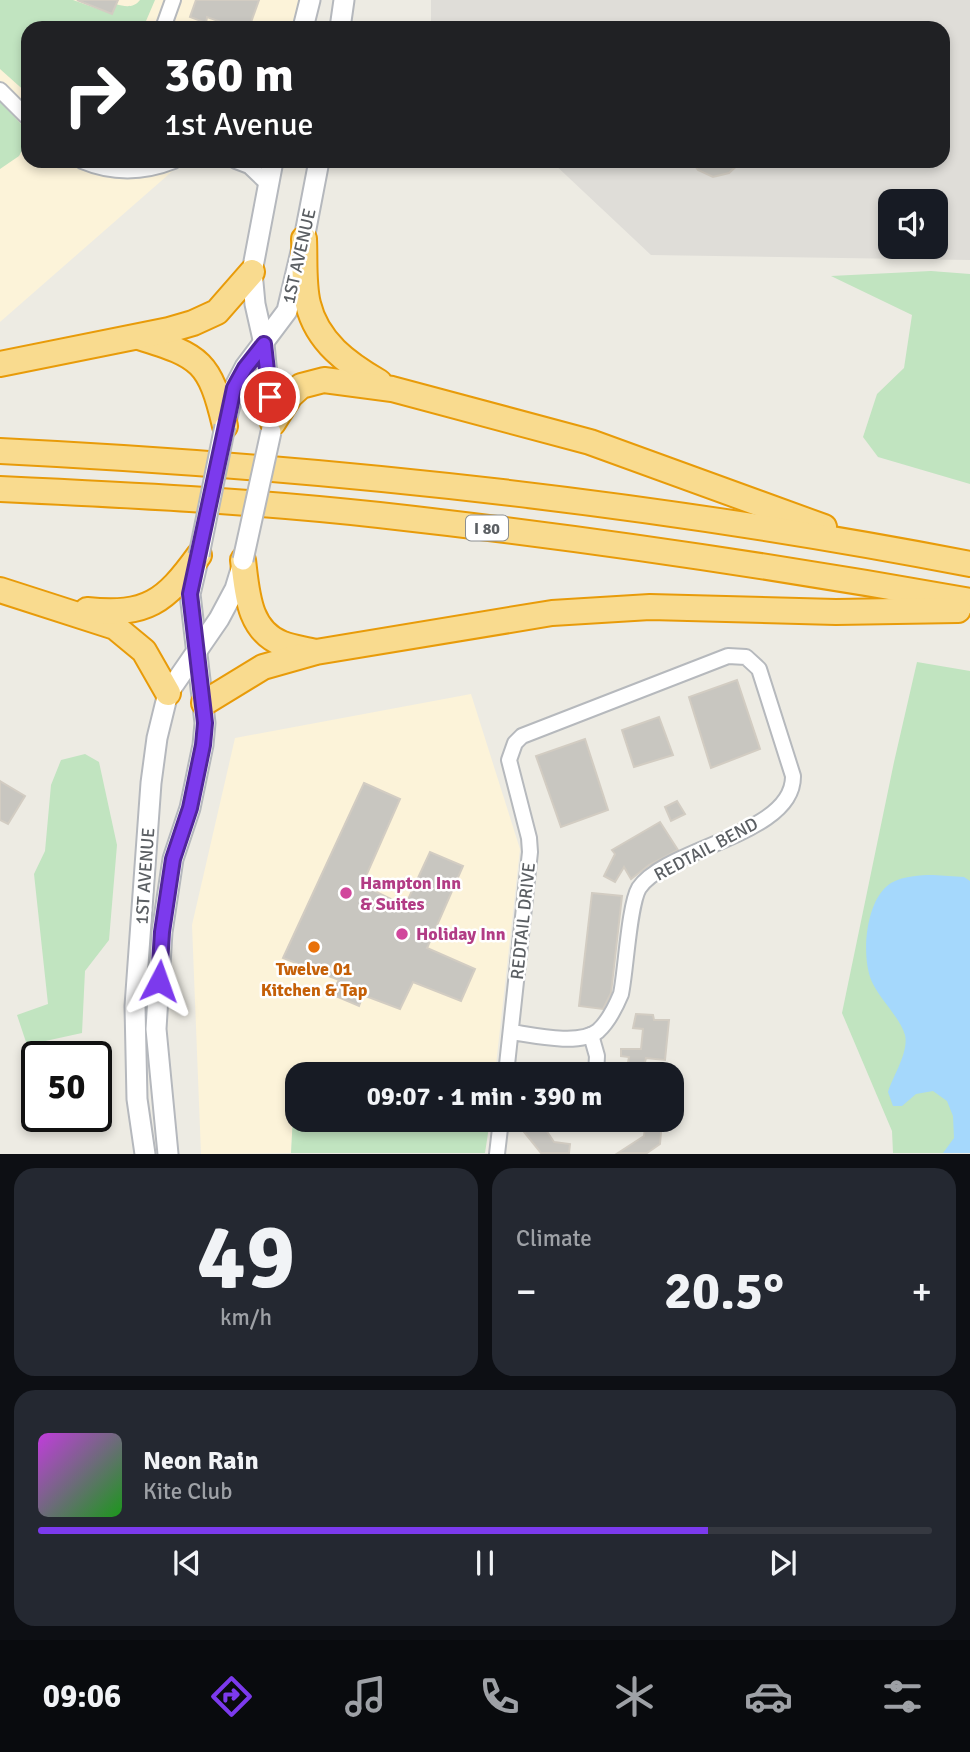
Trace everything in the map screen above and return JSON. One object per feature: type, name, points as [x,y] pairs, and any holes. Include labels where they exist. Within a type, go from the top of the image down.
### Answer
[{"type":"highway","points":[[304,239],[307,303],[325,340],[348,365],[392,389]]},
{"type":"highway","points":[[0,364],[193,323],[217,312],[253,272]]},
{"type":"highway","points":[[138,336],[177,349],[207,372],[217,395],[225,426]]},
{"type":"highway","points":[[272,427],[290,397],[301,386],[324,380],[392,389],[590,442],[874,545]]},
{"type":"highway","name":"I 80","points":[[0,451],[381,477],[564,499],[874,545],[970,564]]},
{"type":"highway","name":"I 80","points":[[0,489],[275,506],[559,536],[834,577],[970,601]]},
{"type":"highway","points":[[48,606],[106,612],[150,605],[178,584],[199,555]]},
{"type":"highway","points":[[243,560],[248,603],[256,622],[282,644],[316,652]]},
{"type":"highway","points":[[0,590],[115,627],[144,651],[168,693]]},
{"type":"highway","points":[[204,703],[263,667],[316,652],[541,614],[590,609],[705,608],[836,612],[970,610]]},
{"type":"main road","points":[[305,21],[310,0]]},
{"type":"main road","points":[[341,21],[344,0]]},
{"type":"main road","name":"1ST AVENUE","points":[[145,1153],[137,1099],[135,1006],[150,783],[168,693],[235,589],[272,427],[264,344],[255,304],[253,272],[272,168]]},
{"type":"main road","name":"1ST AVENUE","points":[[168,1153],[156,1029],[162,932],[173,859],[190,808],[203,745],[204,703],[190,594],[234,388],[245,368],[286,312],[318,168]]},
{"type":"street","points":[[166,21],[173,0]]},
{"type":"street","points":[[0,90],[21,111]]},
{"type":"street","points":[[109,168],[121,171],[150,168]]},
{"type":"street","points":[[251,168],[269,185]]},
{"type":"street","name":"REDTAIL BEND","points":[[510,769],[510,752],[522,737],[737,654],[746,657],[759,669],[793,776],[791,793],[786,801],[765,817],[743,832],[659,872],[638,890],[621,994],[615,1008],[598,1031],[591,1035]]},
{"type":"street","name":"REDTAIL DRIVE","points":[[507,1062],[530,852],[529,838],[510,769]]},
{"type":"street","points":[[511,1032],[563,1038],[591,1035],[597,1062]]},
{"type":"street","points":[[497,1153],[500,1132]]},
{"type":"shaded area","points":[[0,0],[307,0],[302,21],[21,21],[21,168],[176,168],[0,322]]},
{"type":"shaded area","points":[[431,0],[970,0],[970,260],[906,259],[948,259],[948,189],[878,189],[878,259],[651,255],[558,168],[950,168],[950,21],[431,21]]},
{"type":"shaded area","points":[[471,694],[520,849],[496,1062],[285,1062],[285,1132],[292,1132],[291,1153],[201,1154],[192,925],[235,738]]},
{"type":"green space","points":[[0,0],[73,0],[112,14],[116,4],[129,6],[140,0],[155,0],[146,21],[21,21],[21,88],[0,69]]},
{"type":"green space","points":[[0,101],[21,124],[21,152],[0,169]]},
{"type":"green space","points":[[931,271],[970,274],[970,484],[878,457],[863,437],[877,394],[904,368],[912,315],[831,276]]},
{"type":"green space","points":[[917,662],[970,671],[970,1153],[893,1153],[892,1131],[842,1013]]},
{"type":"green space","points":[[85,754],[99,762],[117,845],[109,940],[85,971],[82,1033],[45,1041],[26,1041],[17,1015],[48,1004],[34,874],[45,851],[51,785],[61,760]]},
{"type":"green space","points":[[292,1132],[488,1132],[485,1153],[291,1153]]},
{"type":"water","points":[[933,875],[964,877],[970,881],[970,1153],[943,1153],[954,1138],[953,1116],[947,1101],[933,1091],[916,1094],[902,1106],[893,1106],[888,1092],[903,1056],[905,1035],[873,984],[867,960],[870,915],[882,891],[901,879]]},
{"type":"building","points":[[77,0],[118,0],[112,14]]},
{"type":"building","points":[[196,0],[259,0],[252,21],[218,21],[207,17],[206,21],[201,21],[190,17]]},
{"type":"building","points":[[697,168],[734,168],[729,173],[713,177]]},
{"type":"building","points":[[737,680],[760,749],[711,768],[689,697]]},
{"type":"building","points":[[659,717],[673,755],[634,767],[622,730]]},
{"type":"building","points":[[585,739],[608,810],[561,827],[536,756]]},
{"type":"building","points":[[0,781],[25,796],[8,824],[0,820]]},
{"type":"building","points":[[364,783],[400,799],[362,885],[405,906],[430,852],[463,866],[427,948],[475,969],[461,1001],[413,982],[400,1009],[363,995],[359,1006],[331,994],[339,980],[283,958]]},
{"type":"building","points":[[677,801],[685,814],[671,821],[665,807]]},
{"type":"building","points":[[660,822],[678,850],[649,865],[631,879],[624,867],[615,882],[604,876],[615,854],[612,850]]},
{"type":"building","points":[[592,893],[622,896],[611,993],[603,1009],[579,1006]]},
{"type":"building","points":[[636,1014],[653,1015],[654,1020],[669,1020],[665,1060],[646,1058],[645,1062],[628,1062],[629,1057],[621,1056],[621,1049],[641,1049],[643,1029],[633,1028]]},
{"type":"building","points":[[524,1132],[547,1132],[554,1142],[570,1144],[569,1153],[541,1153]]},
{"type":"building","points":[[644,1132],[661,1132],[660,1144],[647,1153],[618,1153],[644,1136]]},
{"type":"place","name":"Hampton Inn & Suites","points":[[346,893]]},
{"type":"place","name":"Holiday Inn","points":[[402,934]]},
{"type":"place","name":"Twelve 01 Kitchen & Tap","points":[[314,947]]},
{"type":"route","points":[[159,981],[162,932],[173,859],[190,808],[205,723],[190,594],[234,388],[245,368],[264,344],[270,397]]}]
